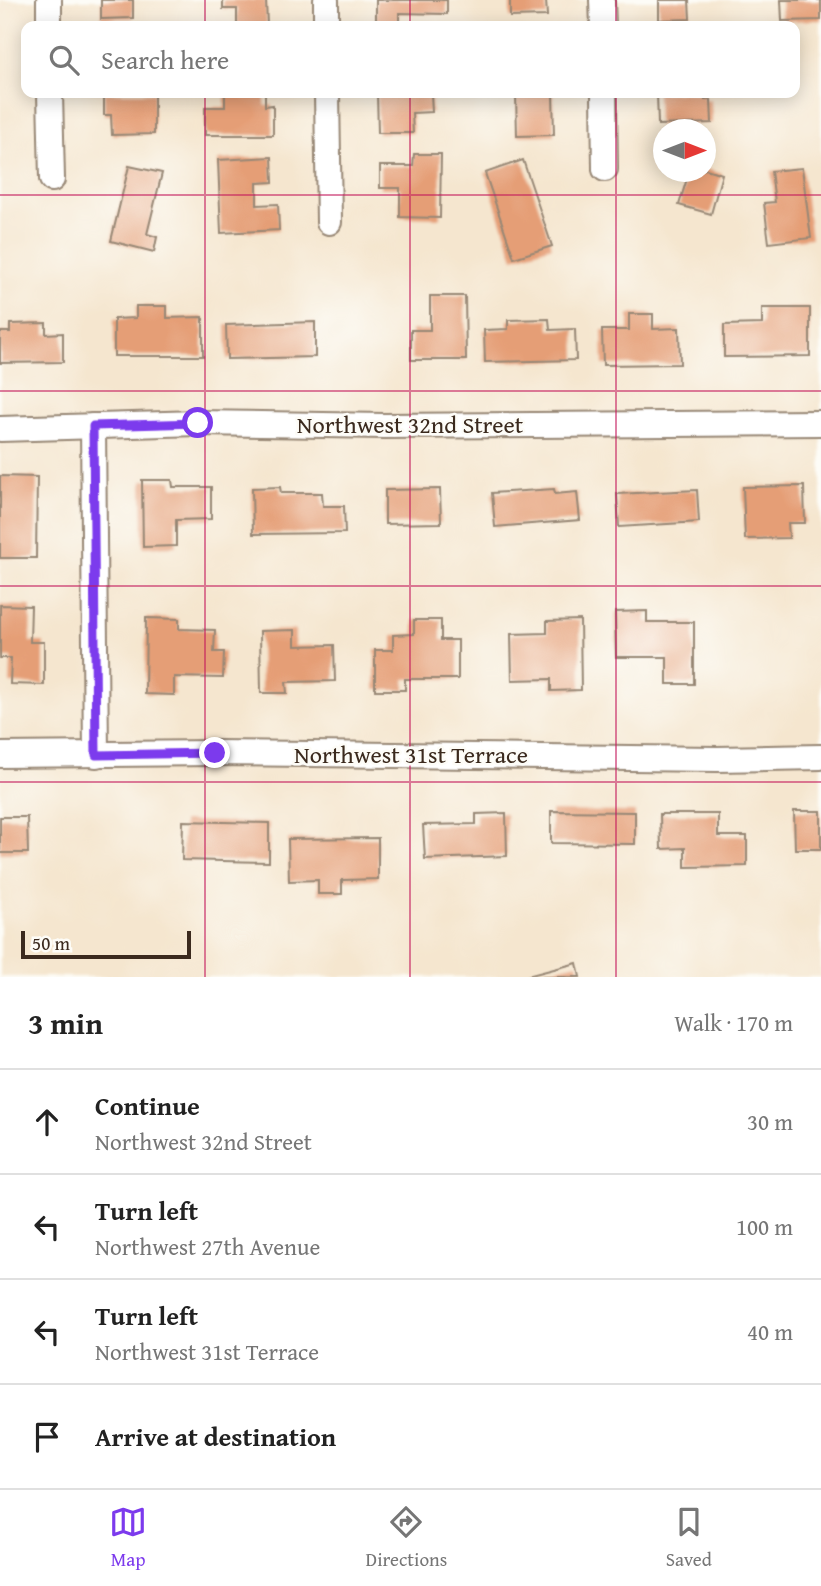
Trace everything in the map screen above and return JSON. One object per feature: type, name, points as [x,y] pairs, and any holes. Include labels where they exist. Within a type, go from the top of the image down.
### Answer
[{"type":"street","points":[[49,0],[49,21]]},
{"type":"street","points":[[326,0],[326,21]]},
{"type":"street","points":[[602,0],[603,21]]},
{"type":"street","points":[[50,98],[52,179]]},
{"type":"street","points":[[327,98],[329,222]]},
{"type":"street","points":[[604,98],[605,169]]},
{"type":"street","name":"Northwest 32nd Street","points":[[0,429],[198,423],[384,426],[821,423]]},
{"type":"street","points":[[93,426],[96,755]]},
{"type":"street","name":"Northwest 31st Terrace","points":[[0,755],[821,757]]},
{"type":"building","points":[[101,0],[133,0],[133,18],[101,19]]},
{"type":"building","points":[[223,0],[266,0],[267,21],[237,21],[237,9],[223,9]]},
{"type":"building","points":[[376,0],[447,0],[447,14],[399,13],[399,21],[376,21]]},
{"type":"building","points":[[510,0],[546,0],[547,16],[510,17]]},
{"type":"building","points":[[659,0],[689,0],[690,19],[659,20]]},
{"type":"building","points":[[781,0],[821,0],[821,20],[782,21]]},
{"type":"building","points":[[104,98],[154,98],[154,134],[112,135],[111,115],[104,115]]},
{"type":"building","points":[[225,98],[265,98],[265,106],[273,105],[273,135],[205,135],[205,107],[225,107]]},
{"type":"building","points":[[377,98],[431,98],[432,112],[412,113],[413,133],[378,133]]},
{"type":"building","points":[[516,98],[553,98],[554,135],[517,136]]},
{"type":"building","points":[[657,98],[711,100],[712,119],[658,119]]},
{"type":"building","points":[[414,154],[441,154],[440,218],[400,217],[400,188],[380,188],[380,166],[413,166]]},
{"type":"building","points":[[272,157],[273,182],[257,183],[257,205],[278,204],[279,230],[221,233],[218,160]]},
{"type":"building","points":[[523,160],[552,246],[514,258],[485,173]]},
{"type":"building","points":[[129,166],[162,173],[147,234],[157,237],[154,252],[111,241]]},
{"type":"building","points":[[802,168],[811,238],[769,243],[764,203],[775,202],[771,171]]},
{"type":"building","points":[[716,172],[722,174],[711,214],[679,205],[686,182],[716,182]]},
{"type":"building","points":[[430,296],[465,296],[466,360],[411,360],[411,330],[430,330]]},
{"type":"building","points":[[136,306],[167,306],[167,318],[203,317],[203,356],[114,356],[114,319],[136,318]]},
{"type":"building","points":[[762,308],[810,308],[810,356],[724,357],[724,325],[762,324]]},
{"type":"building","points":[[629,314],[653,314],[653,329],[679,328],[680,364],[603,365],[602,330],[629,330]]},
{"type":"building","points":[[549,319],[550,330],[575,329],[576,360],[485,362],[484,330],[508,329],[508,320]]},
{"type":"building","points":[[315,322],[315,357],[227,359],[226,325]]},
{"type":"building","points":[[46,323],[46,334],[63,333],[63,362],[0,363],[0,332],[10,332],[10,324]]},
{"type":"building","points":[[0,476],[37,477],[36,558],[0,558]]},
{"type":"building","points":[[142,480],[172,480],[173,487],[211,487],[211,519],[176,520],[176,546],[143,547]]},
{"type":"building","points":[[804,486],[805,523],[788,523],[789,538],[745,539],[743,487]]},
{"type":"building","points":[[280,487],[281,493],[322,493],[323,506],[344,506],[345,533],[253,534],[252,488]]},
{"type":"building","points":[[440,489],[441,523],[385,524],[385,490]]},
{"type":"building","points":[[554,489],[555,494],[577,492],[580,520],[495,527],[492,493]]},
{"type":"building","points":[[697,490],[699,522],[619,527],[617,494]]},
{"type":"building","points":[[0,605],[31,606],[30,642],[44,642],[44,685],[10,684],[11,658],[0,658]]},
{"type":"building","points":[[647,611],[647,622],[694,622],[694,684],[667,684],[667,657],[616,657],[615,612]]},
{"type":"building","points":[[146,618],[179,619],[179,629],[215,630],[214,652],[224,652],[223,678],[174,677],[174,695],[145,694]]},
{"type":"building","points":[[414,620],[441,620],[441,640],[458,640],[458,679],[405,679],[405,690],[375,690],[375,650],[393,650],[393,635],[414,634]]},
{"type":"building","points":[[580,620],[581,690],[551,691],[551,679],[512,680],[511,634],[547,633],[547,621]]},
{"type":"building","points":[[295,630],[295,646],[334,645],[335,681],[286,682],[287,693],[261,693],[260,631]]},
{"type":"building","points":[[551,811],[635,812],[635,844],[551,843]]},
{"type":"building","points":[[794,811],[821,811],[821,849],[795,849]]},
{"type":"building","points":[[506,813],[507,856],[425,859],[423,825],[476,824],[476,814]]},
{"type":"building","points":[[660,814],[718,814],[718,836],[747,836],[747,866],[685,867],[685,848],[661,849]]},
{"type":"building","points":[[0,817],[27,817],[28,853],[0,853]]},
{"type":"building","points":[[183,821],[269,823],[269,862],[182,860]]},
{"type":"building","points":[[378,838],[378,879],[342,880],[342,894],[318,894],[318,880],[289,881],[288,839]]},
{"type":"building","points":[[577,963],[580,977],[527,977],[527,976]]},
{"type":"route","points":[[198,423],[93,426],[96,755],[215,753]]}]
